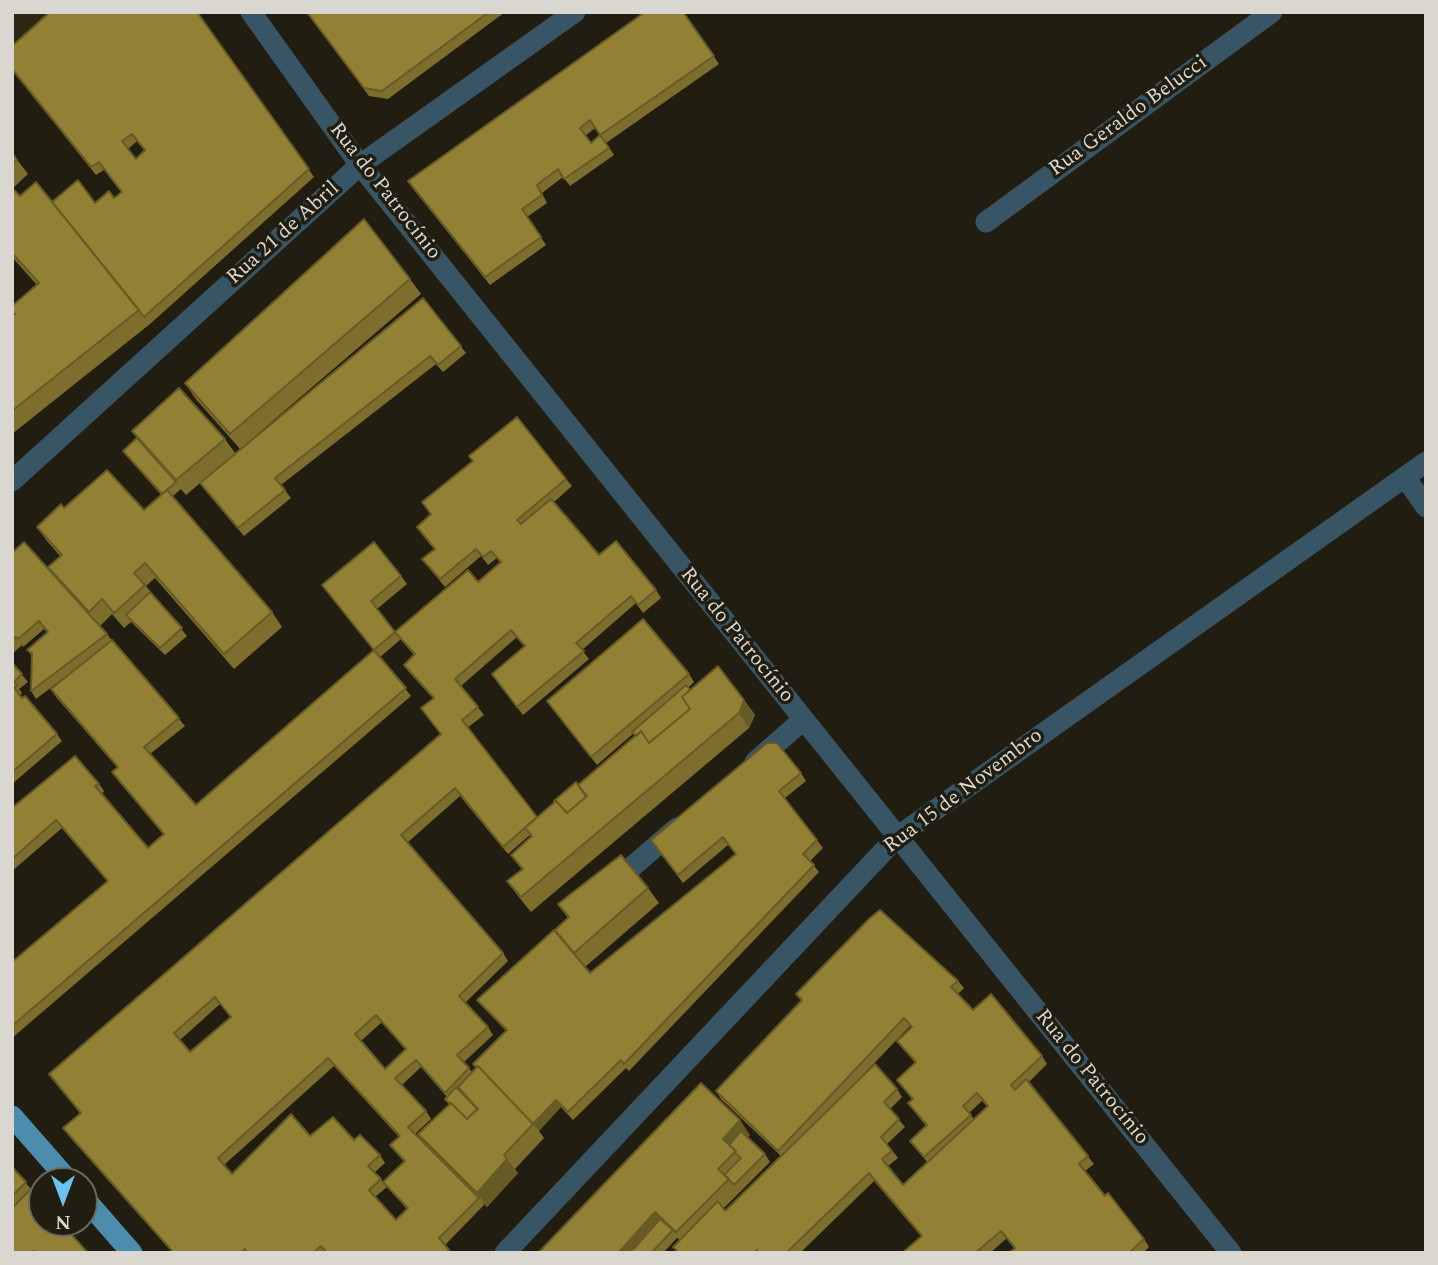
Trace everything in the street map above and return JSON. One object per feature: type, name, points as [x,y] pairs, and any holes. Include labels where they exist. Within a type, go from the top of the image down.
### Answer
[{"type":"main road","points":[[12,1116],[57,1167]]},
{"type":"main road","points":[[98,1214],[132,1253]]},
{"type":"street","name":"Rua do Patrocínio","points":[[251,12],[360,165],[1231,1253]]},
{"type":"street","name":"Rua 21 de Abril","points":[[12,481],[360,165],[575,12]]},
{"type":"street","name":"Rua Geraldo Belucci","points":[[986,222],[1272,12]]},
{"type":"street","name":"Rua 15 de Novembro","points":[[505,1253],[897,836],[1426,462]]},
{"type":"street","points":[[1405,477],[1426,507]]},
{"type":"street","points":[[743,772],[803,720]]},
{"type":"street","points":[[634,866],[693,814]]},
{"type":"shaded area","points":[[12,12],[63,12],[12,57]]},
{"type":"building","points":[[50,12],[197,12],[309,169],[144,317],[52,202],[78,180],[95,203],[109,191],[114,198],[122,192],[99,162],[91,167],[12,69],[12,46]],"holes":[[[132,134],[145,150],[136,159],[122,141]]]},
{"type":"building","points":[[307,12],[489,12],[382,91],[364,88]]},
{"type":"building","points":[[645,12],[683,12],[714,56],[600,135],[609,148],[564,179],[558,169],[537,185],[542,195],[522,209],[541,237],[485,277],[408,181]],"holes":[[[590,120],[600,135],[591,143],[580,128]]]},
{"type":"building","points":[[36,182],[139,310],[12,411],[12,316],[15,314],[12,312],[12,306],[39,283],[12,253],[12,188],[20,196]]},
{"type":"building","points":[[364,219],[410,279],[230,434],[185,383]]},
{"type":"building","points":[[423,298],[461,346],[438,365],[430,356],[275,478],[285,490],[238,528],[200,483]]},
{"type":"building","points":[[179,388],[225,439],[176,480],[132,431]]},
{"type":"building","points":[[517,417],[566,479],[517,520],[521,524],[551,499],[599,555],[616,541],[656,590],[638,605],[631,596],[576,643],[584,651],[517,707],[492,674],[525,646],[511,630],[455,679],[478,707],[462,720],[537,817],[503,847],[455,788],[401,835],[503,953],[459,996],[488,1027],[457,1055],[469,1068],[445,1093],[416,1060],[395,1078],[426,1111],[408,1127],[479,1198],[439,1238],[449,1250],[446,1253],[327,1253],[321,1246],[313,1253],[248,1253],[245,1249],[240,1253],[174,1253],[63,1128],[81,1113],[49,1074],[441,734],[421,708],[434,698],[404,665],[415,654],[395,632],[468,570],[478,582],[501,562],[491,551],[483,557],[476,549],[440,579],[422,559],[435,549],[417,527],[431,514],[422,502],[473,461],[469,456]],"holes":[[[215,997],[231,1017],[190,1052],[174,1033]],[[376,1015],[406,1049],[385,1069],[355,1034]],[[328,1058],[400,1136],[390,1145],[405,1161],[383,1182],[408,1208],[396,1220],[369,1190],[381,1179],[368,1166],[380,1155],[360,1135],[354,1140],[333,1117],[310,1136],[291,1114],[232,1174],[218,1158]]]},
{"type":"building","points":[[137,438],[176,482],[162,494],[123,451]]},
{"type":"building","points":[[107,470],[144,510],[167,490],[272,612],[224,654],[145,563],[134,573],[145,585],[114,613],[102,599],[89,612],[48,567],[62,555],[37,527],[61,504],[64,508]]},
{"type":"building","points":[[24,542],[107,634],[31,691],[32,653],[27,650],[48,632],[39,621],[12,641],[12,553]]},
{"type":"building","points":[[374,542],[401,576],[371,601],[395,632],[374,650],[322,585]]},
{"type":"building","points":[[150,592],[182,628],[160,648],[126,615]]},
{"type":"building","points":[[643,619],[689,674],[591,757],[547,701]]},
{"type":"building","points":[[112,640],[179,718],[144,747],[196,805],[374,650],[406,688],[12,1026],[12,962],[108,881],[56,820],[12,859],[12,808],[75,756],[99,784],[95,786],[148,848],[164,834],[112,772],[118,767],[51,689]]},
{"type":"building","points":[[12,663],[22,674],[14,682],[17,685],[14,688],[22,698],[25,696],[57,734],[12,772]]},
{"type":"building","points":[[718,666],[744,700],[739,713],[521,897],[507,881],[523,869],[511,855],[532,836],[525,828],[556,801],[567,813],[587,796],[578,785],[641,731],[649,743],[690,709],[682,697]]},
{"type":"building","points":[[686,685],[690,690],[682,697],[690,709],[649,743],[641,731],[636,736],[632,732]]},
{"type":"building","points":[[767,743],[777,743],[801,773],[779,791],[817,840],[803,854],[814,865],[624,1064],[621,1060],[568,1112],[556,1100],[533,1124],[478,1066],[473,1064],[507,1030],[477,1000],[554,930],[590,973],[736,854],[723,837],[678,875],[651,840]]},
{"type":"building","points":[[576,782],[586,797],[567,813],[554,801]]},
{"type":"building","points":[[621,855],[648,888],[574,953],[555,930],[569,917],[558,904]]},
{"type":"building","points":[[880,910],[958,981],[951,987],[973,1010],[991,994],[1042,1056],[1011,1085],[1015,1090],[1026,1079],[1088,1156],[1079,1164],[1105,1196],[1108,1193],[1144,1239],[1129,1253],[1009,1253],[1015,1248],[1001,1231],[975,1253],[902,1253],[922,1236],[869,1173],[786,1253],[759,1253],[757,1250],[754,1253],[679,1253],[673,1247],[718,1201],[725,1211],[875,1064],[897,1089],[884,1102],[899,1119],[881,1137],[892,1151],[882,1159],[903,1185],[988,1106],[977,1093],[963,1106],[971,1115],[924,1157],[910,1141],[927,1125],[908,1103],[913,1099],[897,1080],[916,1062],[897,1041],[912,1027],[904,1018],[778,1151],[716,1091],[802,1000],[796,994]]},
{"type":"building","points":[[478,1066],[533,1124],[504,1155],[507,1159],[477,1193],[418,1134],[451,1103],[467,1119],[478,1109],[458,1087]]},
{"type":"building","points":[[701,1083],[740,1120],[723,1139],[736,1151],[718,1169],[729,1179],[676,1232],[655,1212],[619,1253],[538,1253]]},
{"type":"building","points":[[456,1087],[477,1109],[467,1119],[445,1099]]},
{"type":"building","points":[[741,1131],[765,1154],[734,1185],[724,1175],[741,1158],[729,1145]]},
{"type":"building","points":[[12,1167],[26,1182],[12,1196]]},
{"type":"building","points":[[28,1192],[28,1237],[74,1237],[88,1253],[12,1253],[12,1208]]},
{"type":"building","points":[[660,1219],[673,1230],[651,1253],[630,1253]]}]
